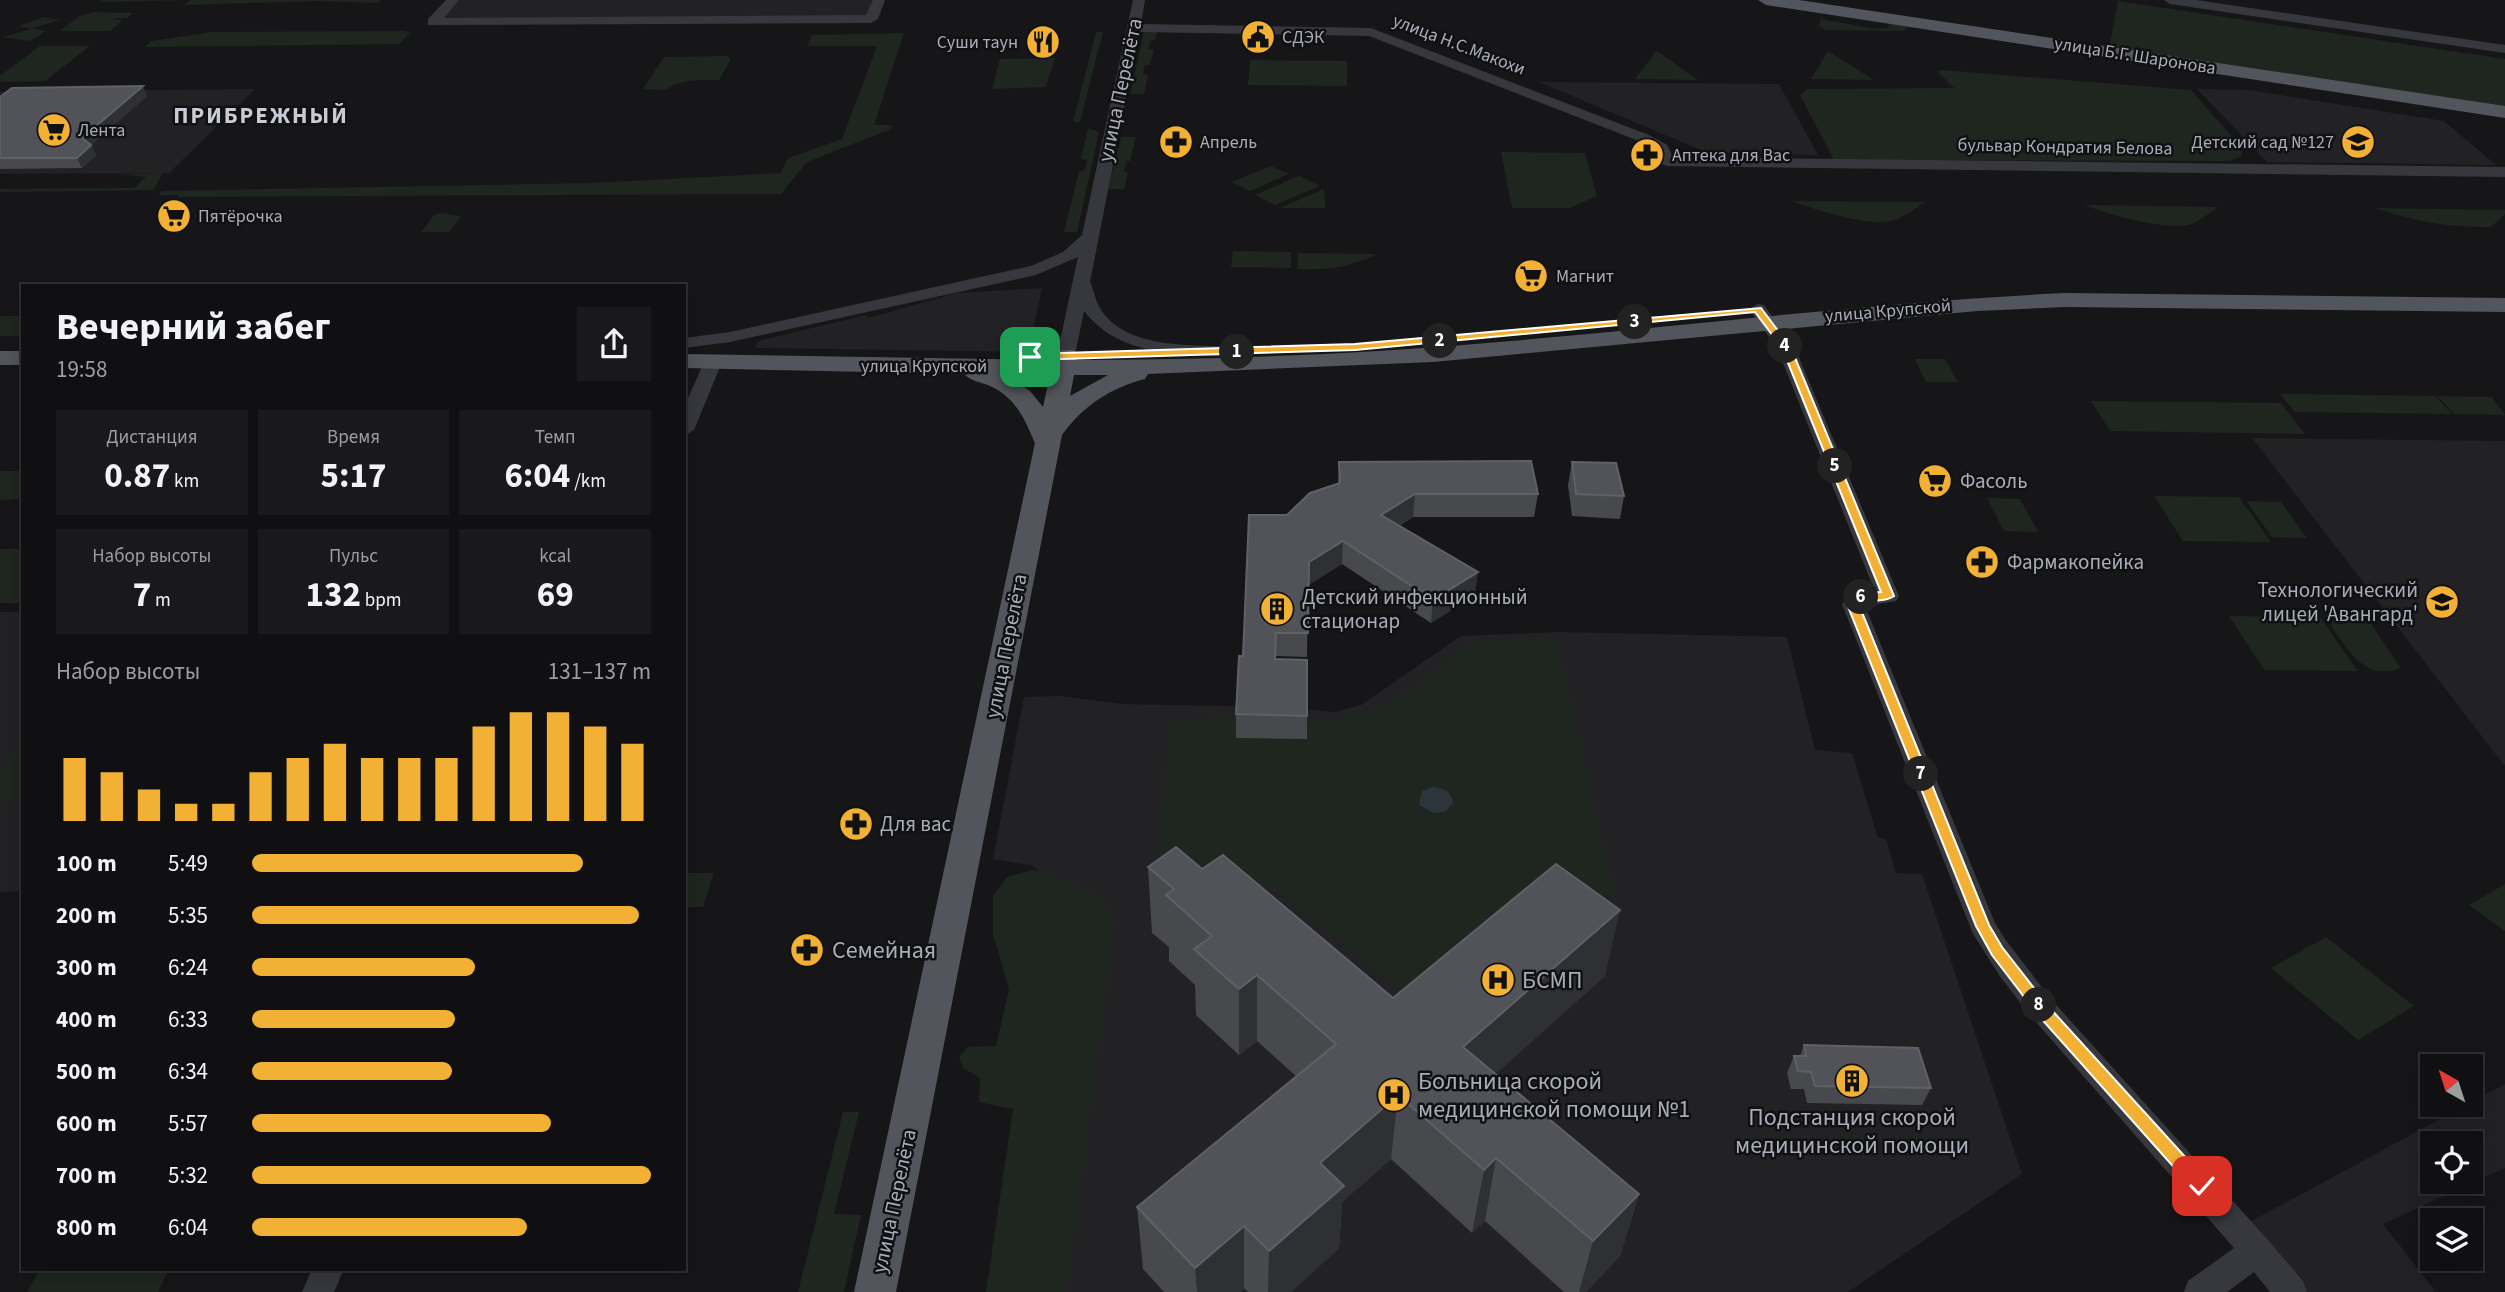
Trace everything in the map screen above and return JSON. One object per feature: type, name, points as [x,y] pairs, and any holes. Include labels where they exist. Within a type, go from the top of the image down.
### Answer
[{"type":"main road","name":"улица Б.Г. Шаронова","points":[[1766,0],[2505,112]]},
{"type":"main road","name":"улица Крупской","points":[[686,362],[939,366],[1435,342],[2059,289],[2505,295]]},
{"type":"main road","name":"улица Крупской","points":[[686,352],[1178,366],[1442,354],[1763,316],[1964,304],[2066,300],[2505,306]]},
{"type":"main road","points":[[0,350],[21,350]]},
{"type":"main road","points":[[0,358],[21,358]]},
{"type":"main road","name":"улица Перелёта","points":[[875,1292],[1065,361]]},
{"type":"main road","points":[[939,366],[982,374],[1012,386],[1035,412],[1047,441]]},
{"type":"main road","points":[[1047,441],[1069,411],[1102,386],[1130,376],[1178,366]]},
{"type":"street","points":[[453,0],[433,22],[871,19],[879,0]]},
{"type":"street","name":"улица Перелёта","points":[[1065,361],[1139,0]]},
{"type":"street","points":[[2170,0],[2505,50]]},
{"type":"street","name":"улица Н.С.Макохи","points":[[1133,29],[1371,32],[1644,138],[1661,148],[1667,160]]},
{"type":"street","name":"бульвар Кондратия Белова","points":[[1667,160],[2505,172]]},
{"type":"street","points":[[686,343],[744,334],[925,292],[1036,270],[1069,256],[1091,236]]},
{"type":"street","points":[[1083,283],[1091,313],[1117,334],[1159,346],[1244,352]]},
{"type":"street","points":[[1763,316],[1786,348],[1888,596],[1864,596],[1853,604],[1983,926],[1997,951],[2043,1011],[2291,1292]]},
{"type":"street","points":[[686,425],[713,362]]},
{"type":"street","points":[[2200,1292],[2257,1251]]},
{"type":"street","points":[[318,1292],[327,1271]]},
{"type":"shaded area","points":[[102,0],[191,0],[99,2]]},
{"type":"shaded area","points":[[191,0],[381,0],[379,3],[318,1],[184,5]]},
{"type":"shaded area","points":[[459,0],[875,0],[866,16],[443,18]]},
{"type":"shaded area","points":[[2118,1],[2505,59],[2505,109],[2116,50],[2110,44]]},
{"type":"shaded area","points":[[1825,10],[1903,23],[1909,27],[1903,31],[1826,30],[1819,26],[1821,19],[1875,29],[1888,28],[1890,23],[1819,12]]},
{"type":"shaded area","points":[[94,12],[133,13],[127,18],[108,19],[123,20],[110,31],[60,31],[80,16]]},
{"type":"shaded area","points":[[43,17],[60,20],[32,28],[46,31],[30,41],[3,37],[31,29],[19,26]]},
{"type":"shaded area","points":[[212,32],[410,33],[399,44],[145,47],[152,41]]},
{"type":"shaded area","points":[[1096,32],[1103,32],[1080,122],[1073,122]]},
{"type":"shaded area","points":[[1144,32],[1157,32],[1155,40],[1150,41],[1149,49],[1154,49],[1150,65],[1145,65],[1143,74],[1148,75],[1144,94],[1130,94]]},
{"type":"shaded area","points":[[904,33],[874,125],[893,125],[891,129],[807,162],[781,194],[158,195],[162,191],[593,183],[781,173],[788,158],[842,139],[877,46],[807,46],[812,35]]},
{"type":"shaded area","points":[[40,46],[90,46],[45,81],[0,82],[0,76]]},
{"type":"shaded area","points":[[1657,51],[1698,80],[1635,79]]},
{"type":"shaded area","points":[[1828,51],[1874,80],[1811,79]]},
{"type":"shaded area","points":[[727,56],[731,59],[719,80],[684,82],[665,90],[643,89],[664,57]]},
{"type":"shaded area","points":[[1055,58],[1046,87],[992,89],[1000,59]]},
{"type":"shaded area","points":[[1250,60],[1347,61],[1347,86],[1248,85]]},
{"type":"shaded area","points":[[1937,71],[2191,90],[2241,147],[2242,156],[2230,161],[1834,160],[1800,95],[1808,89],[1954,88]]},
{"type":"shaded area","points":[[1539,82],[1779,84],[1818,155],[1708,153]]},
{"type":"shaded area","points":[[255,89],[169,173],[0,174],[0,92]]},
{"type":"shaded area","name":"Детский сад №127","points":[[2197,89],[2249,90],[2444,121],[2496,165],[2267,162]]},
{"type":"shaded area","points":[[1088,128],[1099,132],[1077,232],[1064,232],[1079,171],[1085,170],[1087,160],[1081,159]]},
{"type":"shaded area","points":[[1121,137],[1136,137],[1130,161],[1127,161],[1124,171],[1128,172],[1124,189],[1108,189]]},
{"type":"shaded area","points":[[1501,152],[1585,153],[1597,196],[1570,208],[1512,208]]},
{"type":"shaded area","points":[[1271,166],[1289,174],[1250,191],[1232,182]]},
{"type":"shaded area","points":[[163,173],[153,190],[0,192],[0,189],[134,188],[146,177],[119,174]]},
{"type":"shaded area","points":[[1299,176],[1320,186],[1275,205],[1255,195]]},
{"type":"shaded area","points":[[1324,189],[1325,208],[1280,208]]},
{"type":"shaded area","points":[[1792,201],[1926,202],[1898,219],[1875,222],[1845,217]]},
{"type":"shaded area","points":[[2084,205],[2218,207],[2196,222],[2173,226],[2140,221]]},
{"type":"shaded area","points":[[2375,208],[2505,210],[2505,214],[2491,227],[2475,227],[2432,223]]},
{"type":"shaded area","points":[[440,213],[461,216],[449,232],[421,232],[434,215]]},
{"type":"shaded area","points":[[1233,251],[1291,252],[1291,268],[1231,267]]},
{"type":"shaded area","points":[[1298,253],[1377,254],[1348,265],[1297,269]]},
{"type":"shaded area","points":[[1042,288],[1028,352],[755,348],[758,341],[866,315],[868,318],[957,293]]},
{"type":"shaded area","points":[[0,316],[21,316],[21,336],[0,336]]},
{"type":"shaded area","points":[[1915,359],[1945,359],[1958,382],[1926,382]]},
{"type":"shaded area","points":[[2280,394],[2435,396],[2452,414],[2295,412]]},
{"type":"shaded area","points":[[2437,396],[2492,397],[2505,415],[2454,414]]},
{"type":"shaded area","points":[[2091,401],[2281,403],[2305,434],[2110,431]]},
{"type":"shaded area","name":"Технологический лицей 'Авангард'","points":[[2252,438],[2505,441],[2504,765]]},
{"type":"shaded area","points":[[0,471],[21,471],[21,499],[0,500]]},
{"type":"shaded area","points":[[2154,496],[2239,497],[2271,542],[2183,541]]},
{"type":"shaded area","points":[[1987,498],[2020,499],[2038,532],[2004,531]]},
{"type":"shaded area","points":[[2246,501],[2281,502],[2307,538],[2272,537]]},
{"type":"shaded area","points":[[0,549],[21,549],[21,603],[0,603]]},
{"type":"shaded area","points":[[0,612],[21,612],[21,891],[0,892]]},
{"type":"shaded area","points":[[2229,616],[2320,617],[2358,671],[2264,670]]},
{"type":"shaded area","points":[[2333,620],[2358,620],[2371,624],[2401,668],[2377,671],[2359,662],[2331,626]]},
{"type":"shaded area","name":"БСМП","points":[[1558,632],[1787,637],[1815,750],[1852,753],[1878,838],[1886,839],[1896,873],[1922,874],[2022,1174],[1848,1292],[999,1292],[1048,883],[1034,866],[993,859],[1024,697],[1060,696],[1121,704],[1278,707],[1335,712],[1361,705],[1461,636]]},
{"type":"shaded area","points":[[1556,637],[1615,892],[1608,898],[1527,892],[1400,990],[1280,892],[1158,871],[1169,722],[1260,712],[1296,721],[1336,719],[1378,708],[1414,687],[1472,640]]},
{"type":"shaded area","points":[[21,740],[21,801],[0,801],[0,768]]},
{"type":"shaded area","points":[[1433,787],[1451,796],[1453,803],[1446,811],[1434,813],[1419,805],[1422,791]]},
{"type":"shaded area","points":[[1031,870],[1079,886],[1102,900],[1114,918],[1113,941],[1067,1292],[986,1292],[1013,1109],[979,1102],[980,1078],[963,1068],[959,1057],[968,1047],[996,1046],[1009,989],[993,934],[993,896],[1007,877]]},
{"type":"shaded area","points":[[686,873],[714,873],[703,907],[686,907]]},
{"type":"shaded area","points":[[2505,884],[2505,931],[2469,905]]},
{"type":"shaded area","points":[[2326,937],[2414,1006],[2358,1040],[2271,968]]},
{"type":"shaded area","points":[[2505,1084],[2505,1168],[2483,1178],[2483,1131],[2420,1131],[2420,1194],[2448,1194],[2383,1224],[2436,1292],[2297,1292],[2248,1223],[2444,1117],[2483,1117],[2483,1096]]},
{"type":"shaded area","points":[[843,1112],[859,1112],[834,1214],[861,1215],[844,1292],[798,1292]]},
{"type":"shaded area","points":[[39,1271],[168,1271],[158,1292],[27,1292]]},
{"type":"building","name":"Лента","points":[[143,86],[82,138],[91,145],[77,158],[0,158],[0,97],[12,88]]},
{"type":"building","name":"Детский инфекционный стационар","points":[[1531,461],[1538,494],[1415,494],[1381,515],[1478,572],[1433,600],[1343,541],[1309,562],[1308,633],[1276,633],[1275,659],[1307,660],[1307,716],[1236,714],[1239,656],[1243,656],[1249,515],[1287,515],[1310,493],[1340,483],[1339,462]]},
{"type":"building","points":[[1572,462],[1616,463],[1624,496],[1576,494]]},
{"type":"building","points":[[1176,847],[1202,869],[1223,855],[1393,998],[1556,864],[1620,910],[1463,1047],[1639,1194],[1593,1241],[1496,1158],[1484,1170],[1398,1095],[1320,1163],[1344,1186],[1269,1251],[1244,1226],[1195,1268],[1137,1207],[1336,1044],[1257,975],[1239,989],[1194,949],[1212,936],[1166,895],[1174,889],[1148,867]]},
{"type":"building","points":[[1804,1045],[1918,1048],[1931,1088],[1815,1086],[1811,1072],[1798,1071],[1794,1056],[1806,1056]]},
{"type":"place","name":"СДЭК","points":[[1258,37]]},
{"type":"place","name":"Суши таун","points":[[1043,42]]},
{"type":"place","name":"Лента","points":[[54,130]]},
{"type":"place","name":"Апрель","points":[[1176,142]]},
{"type":"place","name":"Детский сад №127","points":[[2358,142]]},
{"type":"place","name":"Аптека для Вас","points":[[1647,155]]},
{"type":"place","name":"Пятёрочка","points":[[174,216]]},
{"type":"place","name":"Магнит","points":[[1531,276]]},
{"type":"place","name":"Фасоль","points":[[1935,481]]},
{"type":"place","name":"Фармакопейка","points":[[1982,562]]},
{"type":"place","name":"Технологический лицей 'Авангард'","points":[[2442,602]]},
{"type":"place","name":"Детский инфекционный стационар","points":[[1277,609]]},
{"type":"place","name":"Для вас","points":[[856,824]]},
{"type":"place","name":"Семейная","points":[[807,950]]},
{"type":"place","name":"БСМП","points":[[1498,980]]},
{"type":"place","name":"Подстанция скорой медицинской помощи","points":[[1852,1081]]},
{"type":"place","name":"Больница скорой медицинской помощи №1","points":[[1394,1095]]},
{"type":"district","name":"ПРИБРЕЖНЫЙ","points":[[261,115]]},
{"type":"route","points":[[1030,357],[1244,352],[1435,342],[1758,309],[1786,348],[1888,596],[1864,596],[1856,599],[1853,604],[1983,926],[1997,951],[2043,1011],[2202,1186]]}]
